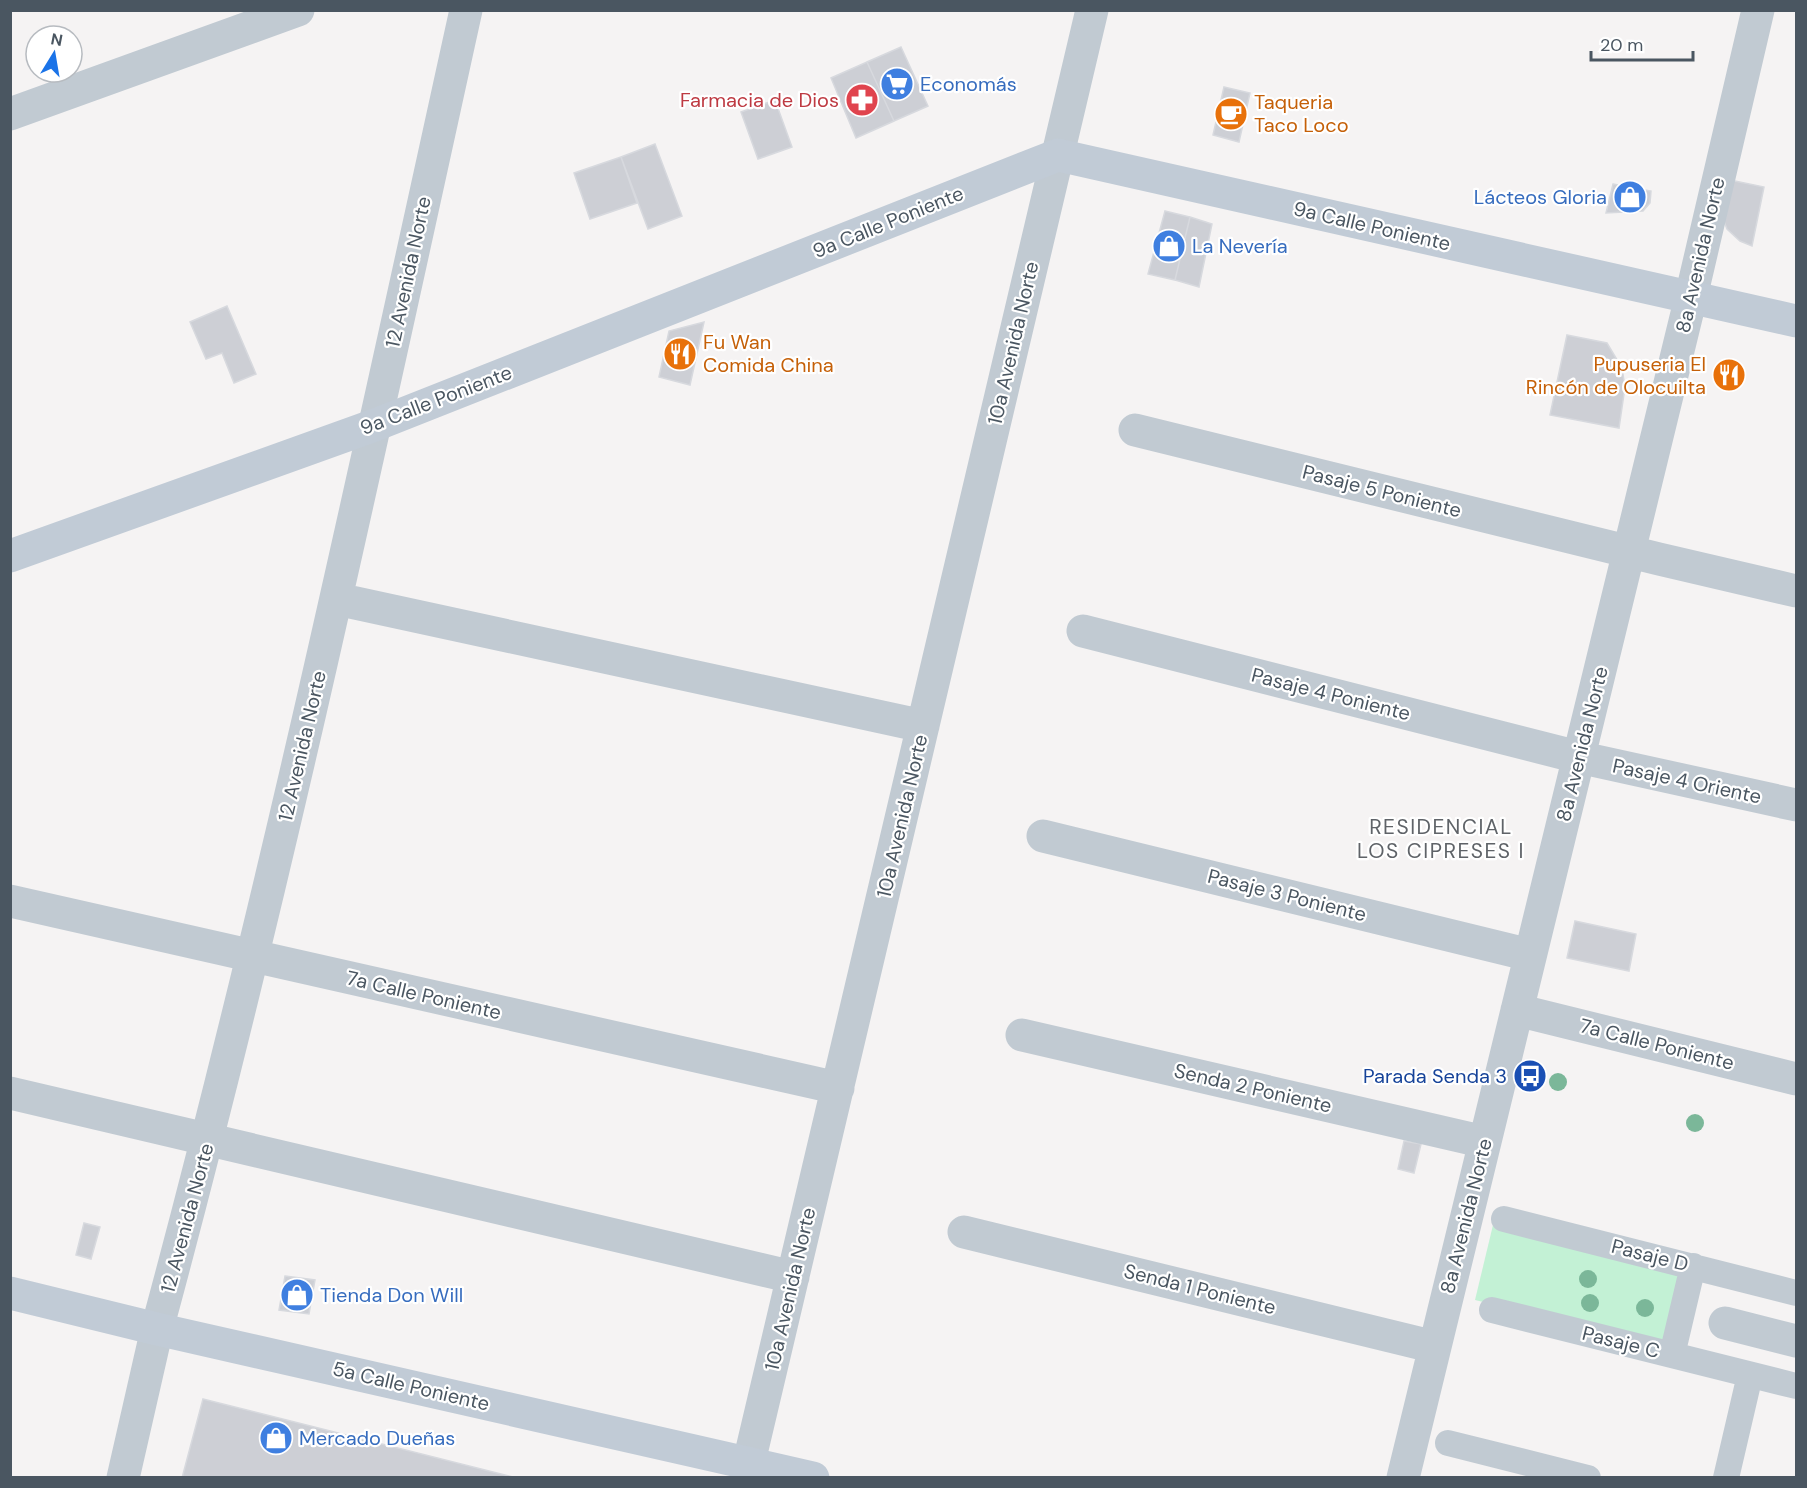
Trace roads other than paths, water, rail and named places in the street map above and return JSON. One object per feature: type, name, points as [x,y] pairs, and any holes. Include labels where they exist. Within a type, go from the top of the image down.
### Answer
[{"type":"main road","name":"9a Calle Poniente","points":[[10,556],[375,425],[1058,155],[1797,321]]},
{"type":"main road","name":"5a Calle Poniente","points":[[10,1293],[748,1470],[813,1478]]},
{"type":"street","points":[[10,114],[298,10]]},
{"type":"street","name":"12 Avenida Norte","points":[[123,1478],[157,1329],[208,1141],[337,599],[466,10]]},
{"type":"street","name":"10a Avenida Norte","points":[[748,1470],[1092,10]]},
{"type":"street","name":"8a Avenida Norte","points":[[1403,1478],[1691,297],[1758,10]]},
{"type":"street","name":"Pasaje 5 Poniente","points":[[1135,430],[1797,591]]},
{"type":"street","points":[[337,599],[923,726]]},
{"type":"street","name":"Pasaje 4 Poniente","points":[[1083,631],[1578,757]]},
{"type":"street","name":"Pasaje 4 Oriente","points":[[1578,757],[1797,805]]},
{"type":"street","name":"Pasaje 3 Poniente","points":[[1043,836],[1530,955]]},
{"type":"street","name":"7a Calle Poniente","points":[[10,901],[838,1088]]},
{"type":"street","name":"7a Calle Poniente","points":[[1517,1010],[1797,1079]]},
{"type":"street","name":"Senda 2 Poniente","points":[[1022,1035],[1485,1142]]},
{"type":"street","points":[[10,1094],[793,1277]]},
{"type":"street","name":"Pasaje D","points":[[1504,1219],[1797,1293]]},
{"type":"street","name":"Senda 1 Poniente","points":[[964,1232],[1435,1347]]},
{"type":"street","points":[[1672,1355],[1693,1266]]},
{"type":"street","name":"Pasaje C","points":[[1492,1310],[1797,1386]]},
{"type":"street","points":[[1725,1323],[1797,1341]]},
{"type":"street","points":[[1726,1478],[1750,1374]]},
{"type":"street","points":[[1448,1443],[1588,1478]]},
{"type":"place","name":"Economás","points":[[897,84]]},
{"type":"place","name":"Farmacia de Dios","points":[[862,100]]},
{"type":"place","name":"Taqueria Taco Loco","points":[[1231,114]]},
{"type":"place","name":"Lácteos Gloria","points":[[1630,197]]},
{"type":"place","name":"La Nevería","points":[[1169,246]]},
{"type":"place","name":"Fu Wan Comida China","points":[[680,354]]},
{"type":"place","name":"Pupuseria El Rincón de Olocuilta","points":[[1729,375]]},
{"type":"place","name":"Parada Senda 3","points":[[1530,1076]]},
{"type":"place","name":"Tienda Don Will","points":[[297,1295]]},
{"type":"place","name":"Mercado Dueñas","points":[[276,1438]]},
{"type":"district","name":"RESIDENCIAL LOS CIPRESES I","points":[[1441,839]]}]
